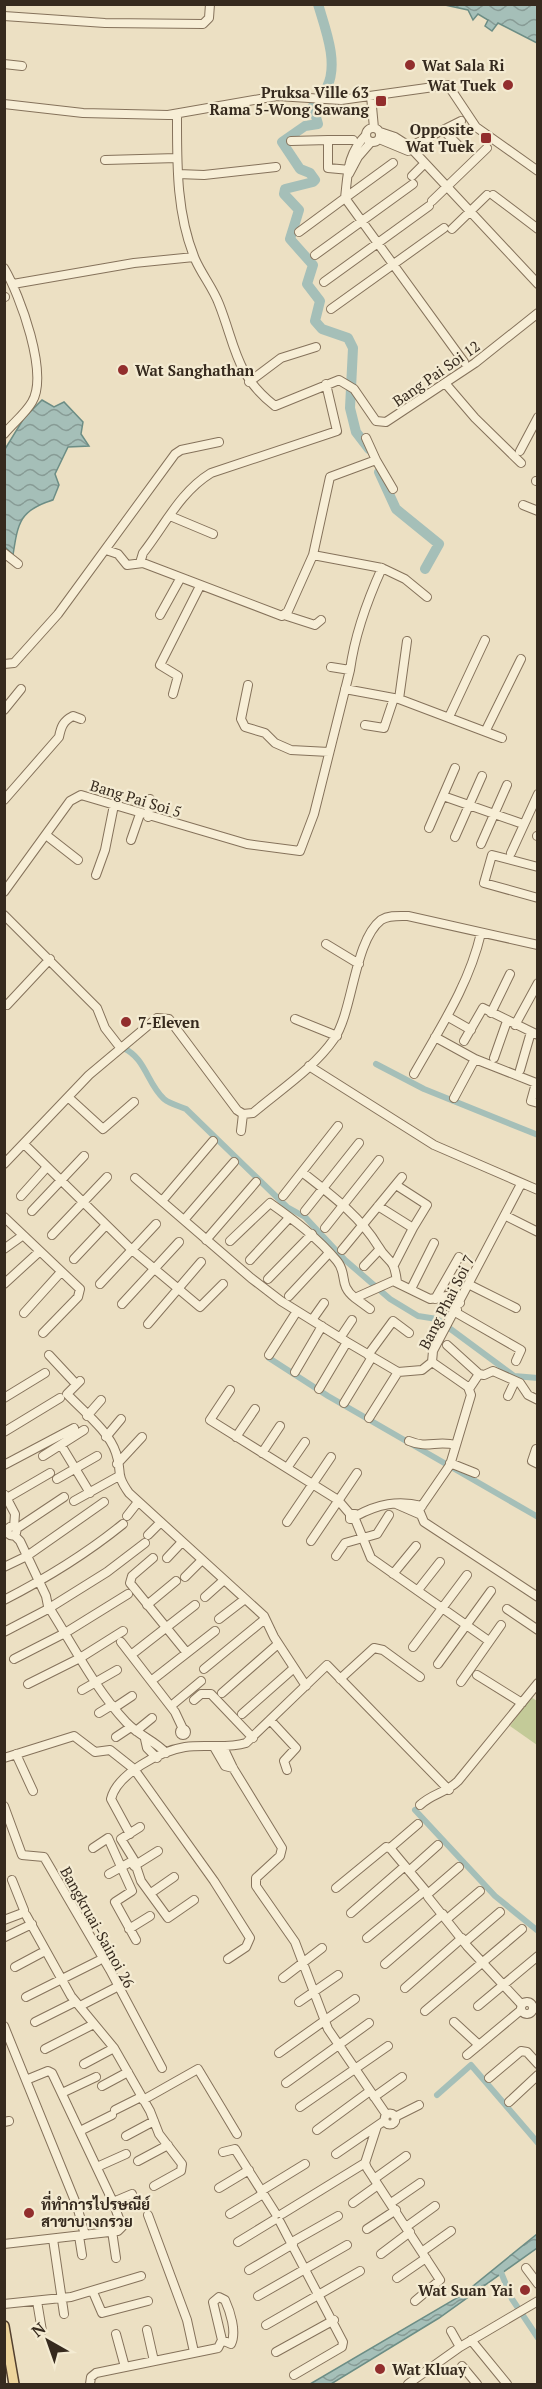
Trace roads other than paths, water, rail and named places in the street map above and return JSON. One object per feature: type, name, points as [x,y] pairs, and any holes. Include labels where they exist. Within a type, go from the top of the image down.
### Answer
[{"type":"main road","points":[[4,2326],[10,2380]]},
{"type":"street","points":[[4,16],[105,23],[203,24],[209,18],[210,4]]},
{"type":"street","points":[[4,64],[22,66]]},
{"type":"street","points":[[4,104],[83,113],[177,114],[277,96],[324,101],[448,85],[476,127],[537,171]]},
{"type":"street","points":[[371,96],[378,133]]},
{"type":"street","points":[[140,563],[143,553],[183,496],[211,473],[337,431],[327,384],[275,406],[249,382],[231,346],[218,300],[194,257],[180,204],[177,114]]},
{"type":"street","points":[[408,149],[461,121]]},
{"type":"street","points":[[464,362],[345,198],[349,173],[368,138],[368,129],[395,137],[424,164],[537,284]]},
{"type":"street","points":[[443,130],[461,148]]},
{"type":"street","points":[[368,138],[378,133]]},
{"type":"street","points":[[328,140],[328,168],[349,173]]},
{"type":"street","points":[[291,141],[352,140]]},
{"type":"street","points":[[324,282],[431,204],[487,148]]},
{"type":"street","points":[[105,160],[177,158]]},
{"type":"street","points":[[299,232],[393,163]]},
{"type":"street","points":[[315,255],[412,180],[424,164]]},
{"type":"street","points":[[178,174],[204,175],[276,167]]},
{"type":"street","points":[[331,309],[448,228],[490,195],[537,229]]},
{"type":"street","points":[[14,284],[134,263],[194,257]]},
{"type":"street","points":[[4,268],[14,284],[39,376],[33,402],[4,434]]},
{"type":"street","name":"Bang Pai Soi 12","points":[[327,384],[342,381],[354,389],[376,420],[383,423],[446,383],[537,313]]},
{"type":"street","points":[[249,382],[281,358],[316,347]]},
{"type":"street","points":[[446,383],[475,418],[520,463]]},
{"type":"street","points":[[520,451],[537,417]]},
{"type":"street","points":[[366,438],[373,461],[393,489]]},
{"type":"street","points":[[4,664],[14,663],[58,614],[175,454],[181,450],[219,442]]},
{"type":"street","points":[[284,615],[313,555],[328,480],[373,461]]},
{"type":"street","points":[[523,506],[537,511]]},
{"type":"street","points":[[171,516],[213,534]]},
{"type":"street","points":[[106,550],[118,554],[127,565],[140,563],[315,625],[321,620]]},
{"type":"street","points":[[4,554],[18,564]]},
{"type":"street","points":[[313,555],[382,568],[405,579],[428,597]]},
{"type":"street","points":[[248,685],[241,719],[245,727],[265,733],[275,743],[291,750],[329,752],[350,670],[353,645],[368,596],[382,568]]},
{"type":"street","points":[[160,615],[180,579]]},
{"type":"street","points":[[173,694],[178,676],[160,665],[200,586]]},
{"type":"street","points":[[449,717],[485,640]]},
{"type":"street","points":[[365,725],[384,728],[397,699],[407,641]]},
{"type":"street","points":[[486,730],[521,659]]},
{"type":"street","points":[[331,667],[350,670]]},
{"type":"street","points":[[4,710],[21,689]]},
{"type":"street","points":[[345,689],[397,699],[486,730],[502,738]]},
{"type":"street","points":[[4,800],[59,737],[62,725],[73,716],[81,719]]},
{"type":"street","name":"Bang Pai Soi 5","points":[[4,892],[75,796],[247,844],[295,853],[303,847],[329,752]]},
{"type":"street","points":[[429,828],[455,768]]},
{"type":"street","points":[[455,837],[482,776]]},
{"type":"street","points":[[481,844],[507,785]]},
{"type":"street","points":[[511,853],[537,794]]},
{"type":"street","points":[[443,796],[523,824]]},
{"type":"street","points":[[131,840],[150,799]]},
{"type":"street","points":[[96,875],[105,850],[114,806]]},
{"type":"street","points":[[46,835],[78,860]]},
{"type":"street","points":[[537,867],[492,855],[484,883],[537,898]]},
{"type":"street","points":[[4,915],[84,992],[97,1008],[105,1028],[119,1047]]},
{"type":"street","points":[[4,1164],[119,1047],[157,1018],[169,1019],[237,1110],[243,1114],[253,1113],[309,1065],[337,1036],[359,964],[374,927],[382,919],[408,916],[537,945]]},
{"type":"street","points":[[414,1074],[474,962],[481,933]]},
{"type":"street","points":[[326,944],[359,964]]},
{"type":"street","points":[[7,1005],[50,959]]},
{"type":"street","points":[[491,1012],[510,974]]},
{"type":"street","points":[[515,1025],[537,984]]},
{"type":"street","points":[[464,1041],[483,1008],[534,1034],[520,1070]]},
{"type":"street","points":[[295,1018],[337,1036]]},
{"type":"street","points":[[450,1018],[471,1030]]},
{"type":"street","points":[[494,1058],[507,1021]]},
{"type":"street","points":[[435,1037],[474,1059],[536,1083],[531,1101],[537,1103]]},
{"type":"street","points":[[454,1098],[474,1059]]},
{"type":"street","points":[[309,1065],[434,1145],[537,1190]]},
{"type":"street","points":[[68,1097],[103,1129],[134,1102]]},
{"type":"street","points":[[241,1131],[243,1114]]},
{"type":"street","points":[[283,1196],[338,1126]]},
{"type":"street","points":[[162,1201],[213,1141]]},
{"type":"street","points":[[305,1211],[359,1143]]},
{"type":"street","points":[[24,1144],[132,1250],[200,1307],[223,1284]]},
{"type":"street","points":[[32,1211],[84,1156]]},
{"type":"street","points":[[325,1228],[380,1160]]},
{"type":"street","points":[[184,1220],[234,1162]]},
{"type":"street","points":[[21,1196],[47,1167]]},
{"type":"street","points":[[302,1172],[363,1225],[394,1265],[397,1282]]},
{"type":"street","points":[[52,1236],[107,1177]]},
{"type":"street","points":[[342,1250],[402,1177]]},
{"type":"street","points":[[135,1178],[251,1278],[343,1340],[398,1372],[422,1370],[432,1362]]},
{"type":"street","points":[[206,1240],[256,1182]]},
{"type":"street","name":"Bang Phai Soi 7","points":[[469,1389],[432,1362],[433,1351],[470,1285],[521,1184]]},
{"type":"street","points":[[394,1265],[412,1228],[427,1205],[396,1185]]},
{"type":"street","points":[[230,1241],[267,1203],[312,1234],[339,1263],[344,1286],[370,1310]]},
{"type":"street","points":[[378,1206],[412,1228]]},
{"type":"street","points":[[506,1216],[537,1232]]},
{"type":"street","points":[[4,1217],[80,1289],[80,1293],[43,1333]]},
{"type":"street","points":[[250,1260],[289,1218]]},
{"type":"street","points":[[100,1284],[156,1224]]},
{"type":"street","points":[[74,1259],[106,1225]]},
{"type":"street","points":[[268,1279],[312,1234]]},
{"type":"street","points":[[4,1249],[22,1236]]},
{"type":"street","points":[[122,1304],[179,1242]]},
{"type":"street","points":[[411,1289],[434,1243]]},
{"type":"street","points":[[364,1266],[380,1249]]},
{"type":"street","points":[[4,1284],[39,1252]]},
{"type":"street","points":[[289,1296],[329,1253]]},
{"type":"street","points":[[437,1299],[459,1257]]},
{"type":"street","points":[[148,1324],[201,1262]]},
{"type":"street","points":[[24,1313],[61,1272]]},
{"type":"street","points":[[355,1298],[397,1282],[437,1299],[447,1296],[457,1308],[521,1350],[516,1361]]},
{"type":"street","points":[[470,1285],[516,1308]]},
{"type":"street","points":[[312,1320],[324,1303]]},
{"type":"street","points":[[269,1355],[297,1311]]},
{"type":"street","points":[[319,1389],[352,1320]]},
{"type":"street","points":[[344,1403],[370,1356],[393,1322],[409,1333]]},
{"type":"street","points":[[295,1372],[322,1326]]},
{"type":"street","points":[[447,1345],[479,1374],[484,1376],[494,1371],[515,1381],[528,1395],[537,1400]]},
{"type":"street","points":[[49,1355],[78,1383],[67,1394],[106,1437],[116,1453],[118,1476],[129,1493],[265,1619],[278,1644],[306,1686]]},
{"type":"street","points":[[369,1418],[398,1372]]},
{"type":"street","points":[[4,1398],[45,1373]]},
{"type":"street","points":[[420,1510],[449,1466],[468,1411],[471,1395],[469,1389],[479,1374]]},
{"type":"street","points":[[508,1396],[515,1381]]},
{"type":"street","points":[[230,1390],[210,1420],[338,1500],[354,1516],[371,1558],[489,1641]]},
{"type":"street","points":[[4,1432],[60,1398]]},
{"type":"street","points":[[87,1416],[101,1400]]},
{"type":"street","points":[[236,1437],[255,1409]]},
{"type":"street","points":[[106,1437],[121,1419]]},
{"type":"street","points":[[262,1452],[280,1426]]},
{"type":"street","points":[[4,1465],[74,1428]]},
{"type":"street","points":[[43,1456],[84,1430]]},
{"type":"street","points":[[117,1464],[142,1437]]},
{"type":"street","points":[[409,1441],[423,1447],[437,1442],[456,1445]]},
{"type":"street","points":[[287,1468],[305,1442]]},
{"type":"street","points":[[61,1445],[90,1493]]},
{"type":"street","points":[[536,1449],[532,1461],[537,1464]]},
{"type":"street","points":[[57,1479],[97,1456]]},
{"type":"street","points":[[287,1522],[331,1457]]},
{"type":"street","points":[[449,1466],[475,1473]]},
{"type":"street","points":[[50,1473],[6,1496],[15,1514],[11,1532],[27,1556],[40,1582],[49,1608],[96,1683],[133,1729],[145,1740],[156,1742],[166,1753]]},
{"type":"street","points":[[311,1541],[357,1473]]},
{"type":"street","points":[[74,1501],[118,1476]]},
{"type":"street","points":[[11,1532],[64,1497]]},
{"type":"street","points":[[354,1516],[374,1507],[396,1504],[401,1501],[420,1510],[424,1522],[537,1597]]},
{"type":"street","points":[[4,1567],[27,1556],[104,1502]]},
{"type":"street","points":[[4,1600],[40,1582],[97,1545],[125,1520],[138,1502]]},
{"type":"street","points":[[336,1556],[345,1543],[377,1534],[388,1515]]},
{"type":"street","points":[[4,1632],[49,1608],[107,1572],[146,1539],[161,1522]]},
{"type":"street","points":[[167,1558],[182,1542]]},
{"type":"street","points":[[393,1574],[416,1546]]},
{"type":"street","points":[[153,1558],[131,1579],[133,1588],[187,1653]]},
{"type":"street","points":[[184,1577],[202,1560]]},
{"type":"street","points":[[418,1590],[440,1562]]},
{"type":"street","points":[[413,1647],[467,1575]]},
{"type":"street","points":[[205,1597],[224,1580]]},
{"type":"street","points":[[147,1605],[176,1581]]},
{"type":"street","points":[[438,1664],[491,1591]]},
{"type":"street","points":[[14,1659],[65,1633],[128,1594]]},
{"type":"street","points":[[219,1619],[245,1599]]},
{"type":"street","points":[[131,1655],[195,1605]]},
{"type":"street","points":[[507,1609],[537,1630]]},
{"type":"street","points":[[204,1669],[265,1619]]},
{"type":"street","points":[[461,1682],[501,1624]]},
{"type":"street","points":[[28,1684],[80,1658],[123,1631]]},
{"type":"street","points":[[151,1681],[215,1631]]},
{"type":"street","points":[[121,1642],[171,1706],[187,1747]]},
{"type":"street","points":[[222,1693],[278,1644]]},
{"type":"street","points":[[340,1679],[374,1648],[383,1650],[420,1677]]},
{"type":"street","points":[[130,1834],[111,1799],[113,1790],[134,1769],[166,1753],[187,1747],[235,1747],[253,1738],[327,1665],[449,1790]]},
{"type":"street","points":[[242,1714],[294,1668]]},
{"type":"street","points":[[82,1690],[117,1670]]},
{"type":"street","points":[[477,1675],[522,1703]]},
{"type":"street","points":[[171,1706],[201,1681]]},
{"type":"street","points":[[420,1805],[434,1793],[449,1790],[537,1683]]},
{"type":"street","points":[[194,1701],[201,1694],[211,1694],[253,1738]]},
{"type":"street","points":[[99,1713],[132,1696]]},
{"type":"street","points":[[116,1737],[152,1718]]},
{"type":"street","points":[[271,1721],[296,1748],[284,1761],[287,1770]]},
{"type":"street","points":[[4,1758],[74,1736],[95,1752],[110,1750],[117,1753],[134,1769],[214,1881],[250,1938],[246,1947],[228,1959]]},
{"type":"street","points":[[145,1740],[147,1748],[157,1758]]},
{"type":"street","points":[[214,1746],[225,1766],[233,1768]]},
{"type":"street","points":[[223,1747],[233,1768],[282,1848],[280,1856],[259,1875],[255,1882],[295,1942],[324,2021],[372,2094],[382,2120],[365,2163],[238,2242]]},
{"type":"street","points":[[16,1754],[33,1791]]},
{"type":"street","name":"Bangkruai-Sainoi 26","points":[[5,1812],[22,1856],[44,1857],[110,1970],[162,2068]]},
{"type":"street","points":[[336,1888],[383,1848],[390,1848],[418,1824]]},
{"type":"street","points":[[140,1827],[121,1839],[151,1893],[168,1918],[194,1900]]},
{"type":"street","points":[[93,1848],[108,1838],[123,1866],[132,1891],[115,1902],[136,1940]]},
{"type":"street","points":[[351,1913],[438,1845]]},
{"type":"street","points":[[390,1848],[463,1940],[504,1984],[525,2015],[535,2008]]},
{"type":"street","points":[[109,1874],[158,1851]]},
{"type":"street","points":[[367,1938],[459,1867]]},
{"type":"street","points":[[151,1893],[174,1877]]},
{"type":"street","points":[[12,1880],[23,1913],[32,1924],[61,1979],[114,2048],[159,2134],[179,2158],[183,2169],[154,2186]]},
{"type":"street","points":[[386,1964],[480,1891]]},
{"type":"street","points":[[405,1988],[500,1912]]},
{"type":"street","points":[[4,1920],[23,1913]]},
{"type":"street","points":[[129,1929],[150,1916]]},
{"type":"street","points":[[4,1937],[32,1924]]},
{"type":"street","points":[[425,2011],[522,1929]]},
{"type":"street","points":[[283,1978],[322,1948]]},
{"type":"street","points":[[15,1967],[45,1951]]},
{"type":"street","points":[[478,2006],[537,1956]]},
{"type":"street","points":[[26,1997],[98,1961]]},
{"type":"street","points":[[299,2002],[338,1975]]},
{"type":"street","points":[[35,2022],[115,1988]]},
{"type":"street","points":[[279,2053],[355,1999]]},
{"type":"street","points":[[467,2055],[521,2007]]},
{"type":"street","points":[[454,2022],[479,2045]]},
{"type":"street","points":[[286,2083],[369,2023]]},
{"type":"street","points":[[45,2049],[94,2024]]},
{"type":"street","points":[[4,2026],[76,2206],[82,2235],[82,2255]]},
{"type":"street","points":[[300,2107],[388,2046]]},
{"type":"street","points":[[84,2064],[114,2048]]},
{"type":"street","points":[[489,2078],[521,2051],[527,2052],[537,2064]]},
{"type":"street","points":[[80,2131],[198,2069],[237,2134]]},
{"type":"street","points":[[4,2244],[112,2231],[122,2227],[97,2167],[51,2072],[26,2080]]},
{"type":"street","points":[[102,2086],[128,2072]]},
{"type":"street","points":[[509,2102],[537,2075]]},
{"type":"street","points":[[62,2093],[96,2077]]},
{"type":"street","points":[[316,2130],[402,2077]]},
{"type":"street","points":[[336,2154],[392,2114],[395,2117],[419,2105]]},
{"type":"street","points":[[126,2136],[154,2121]]},
{"type":"street","points":[[138,2161],[168,2145]]},
{"type":"street","points":[[223,2152],[234,2148],[249,2170],[278,2217],[334,2320],[343,2345],[294,2375]]},
{"type":"street","points":[[97,2167],[126,2154]]},
{"type":"street","points":[[353,2203],[406,2157]]},
{"type":"street","points":[[365,2163],[440,2280],[415,2301]]},
{"type":"street","points":[[230,2214],[305,2164]]},
{"type":"street","points":[[219,2188],[249,2170]]},
{"type":"street","points":[[367,2229],[420,2183]]},
{"type":"street","points":[[113,2202],[132,2194]]},
{"type":"street","points":[[381,2254],[435,2206]]},
{"type":"street","points":[[148,2216],[181,2302],[194,2352]]},
{"type":"street","points":[[249,2270],[338,2216]]},
{"type":"street","points":[[112,2231],[116,2258]]},
{"type":"street","points":[[397,2278],[451,2231]]},
{"type":"street","points":[[53,2239],[64,2314]]},
{"type":"street","points":[[258,2296],[347,2246]]},
{"type":"street","points":[[526,2268],[537,2284]]},
{"type":"street","points":[[266,2325],[360,2271]]},
{"type":"street","points":[[4,2304],[62,2299],[93,2292],[141,2276]]},
{"type":"street","points":[[93,2292],[102,2313],[148,2301]]},
{"type":"street","points":[[90,2385],[94,2374],[218,2348],[222,2340],[213,2302],[219,2297],[225,2300],[228,2306],[234,2336],[231,2344],[222,2340]]},
{"type":"street","points":[[37,2301],[42,2331]]},
{"type":"street","points":[[408,2385],[460,2347],[537,2301]]},
{"type":"street","points":[[276,2352],[334,2320]]},
{"type":"street","points":[[147,2330],[154,2361]]},
{"type":"street","points":[[451,2331],[460,2347]]},
{"type":"street","points":[[116,2334],[125,2367]]},
{"type":"street","points":[[471,2340],[507,2385]]},
{"type":"street","points":[[462,2366],[477,2385]]},
{"type":"water","points":[[445,5],[537,5],[537,43],[498,23],[492,31],[485,26],[488,20],[478,14],[473,20],[468,10]]},
{"type":"water","points":[[42,400],[54,407],[64,402],[83,422],[81,434],[89,446],[68,447],[55,474],[59,485],[53,500],[27,513],[19,526],[13,555],[5,547],[5,449],[24,418]]},
{"type":"water","points":[[537,2234],[537,2248],[439,2318],[331,2384],[310,2384],[462,2295]]},
{"type":"waterway","points":[[318,4],[330,46],[332,67],[330,78],[326,89],[313,106],[318,124],[305,126],[282,142],[300,169],[310,173],[315,180],[285,189],[284,194],[299,210],[290,239],[313,265],[307,284],[320,301],[315,321],[322,329],[348,338],[353,348],[350,408],[356,432],[369,449]]},
{"type":"waterway","points":[[379,472],[396,509],[439,544],[425,569]]},
{"type":"waterway","points":[[123,1048],[137,1058],[164,1099],[186,1109],[287,1207],[305,1217],[345,1260],[390,1299],[418,1316],[437,1319],[514,1376],[538,1378]]},
{"type":"waterway","points":[[376,1064],[424,1089],[538,1135]]},
{"type":"waterway","points":[[269,1358],[328,1396],[538,1517]]},
{"type":"waterway","points":[[415,1810],[495,1896],[538,1931]]},
{"type":"waterway","points":[[437,2095],[471,2065],[538,2143]]},
{"type":"waterway","points":[[500,2270],[512,2299],[538,2338]]},
{"type":"place","name":"Wat Sala Ri","points":[[410,65]]},
{"type":"place","name":"Wat Tuek","points":[[508,85]]},
{"type":"place","name":"Pruksa Ville 63 Rama 5-Wong Sawang","points":[[381,101]]},
{"type":"place","name":"Opposite Wat Tuek","points":[[486,138]]},
{"type":"place","name":"Wat Sanghathan","points":[[123,370]]},
{"type":"place","name":"7-Eleven","points":[[126,1022]]},
{"type":"place","name":"ที่ทำการไปรษณีย์ สาขาบางกรวย","points":[[29,2213]]},
{"type":"place","name":"Wat Suan Yai","points":[[525,2290]]},
{"type":"place","name":"Wat Kluay","points":[[380,2369]]}]
